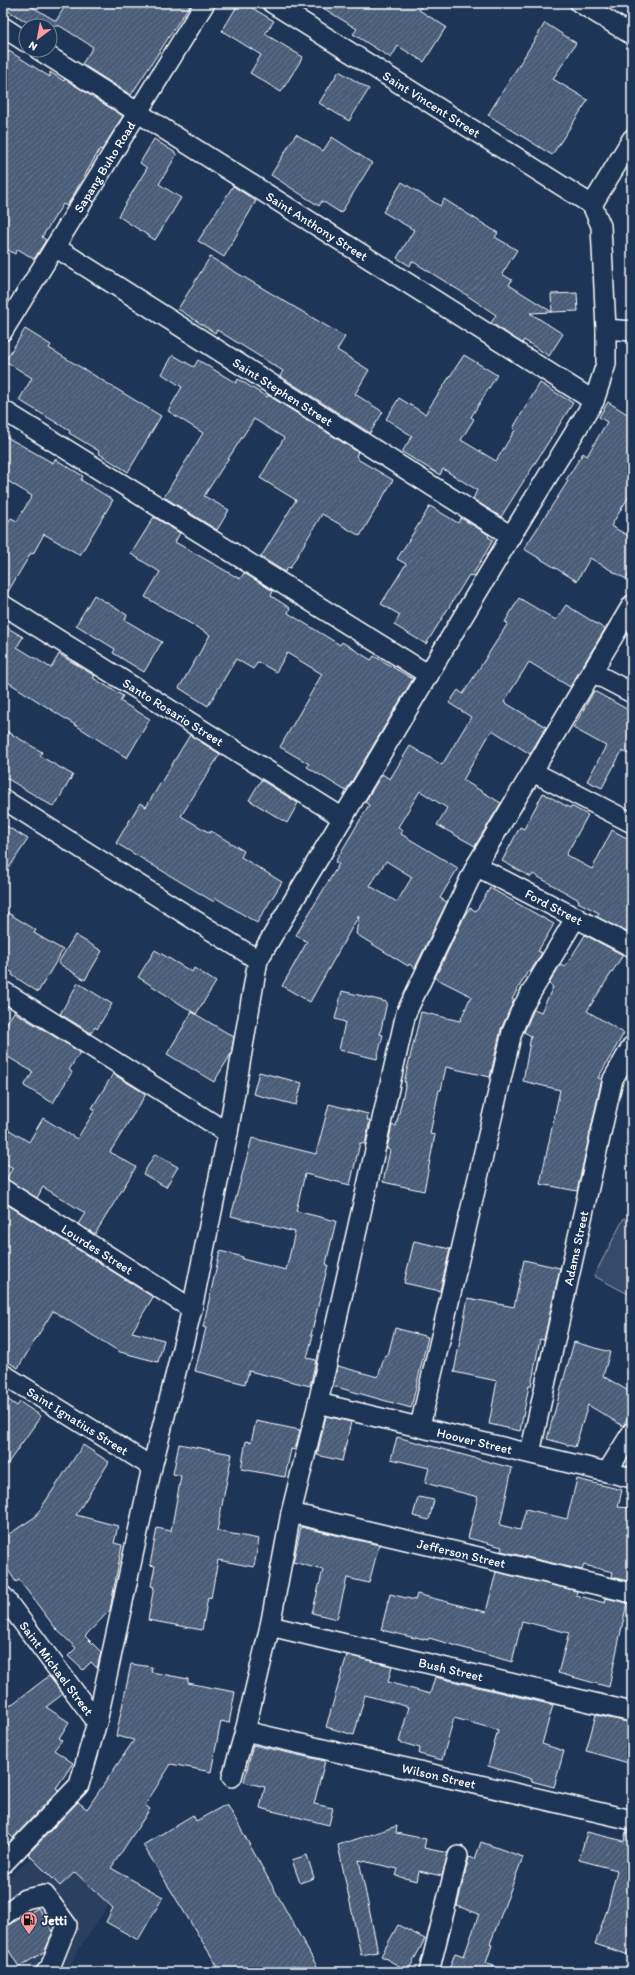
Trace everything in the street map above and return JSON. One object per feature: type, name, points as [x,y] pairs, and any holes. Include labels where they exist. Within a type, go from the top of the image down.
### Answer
[{"type":"street","name":"Sapang Buho Road","points":[[3,331],[206,3]]},
{"type":"street","name":"Saint Vincent Street","points":[[272,3],[592,205]]},
{"type":"street","points":[[580,3],[632,35]]},
{"type":"street","points":[[3,27],[18,37]]},
{"type":"street","name":"Saint Anthony Street","points":[[52,58],[594,402]]},
{"type":"street","points":[[3,1864],[80,1785],[97,1722],[152,1467],[192,1309],[228,1133],[258,960],[511,536],[594,402],[606,364],[606,329],[601,226],[592,205],[632,139]]},
{"type":"street","name":"Saint Stephen Street","points":[[55,247],[511,536]]},
{"type":"street","points":[[606,329],[632,331]]},
{"type":"street","points":[[3,410],[429,675]]},
{"type":"street","name":"Santo Rosario Street","points":[[3,605],[343,818]]},
{"type":"street","points":[[232,1777],[245,1732],[270,1626],[291,1513],[318,1403],[406,1013],[476,866],[632,605]]},
{"type":"street","points":[[592,672],[632,693]]},
{"type":"street","points":[[533,772],[632,823]]},
{"type":"street","points":[[3,799],[258,960]]},
{"type":"street","name":"Ford Street","points":[[476,866],[632,947]]},
{"type":"street","points":[[420,1426],[512,1032],[522,1008],[576,917]]},
{"type":"street","points":[[3,991],[228,1133]]},
{"type":"street","name":"Adams Street","points":[[530,1453],[613,1079],[632,1046]]},
{"type":"street","name":"Lourdes Street","points":[[3,1189],[192,1309]]},
{"type":"street","name":"Saint Ignatius Street","points":[[3,1374],[152,1467]]},
{"type":"street","name":"Hoover Street","points":[[318,1403],[420,1426],[632,1478]]},
{"type":"street","points":[[607,1472],[632,1432]]},
{"type":"street","name":"Jefferson Street","points":[[291,1513],[632,1593]]},
{"type":"street","name":"Saint Michael Street","points":[[3,1596],[97,1722]]},
{"type":"street","name":"Bush Street","points":[[270,1626],[632,1712]]},
{"type":"street","name":"Wilson Street","points":[[245,1732],[632,1820]]},
{"type":"street","points":[[429,1972],[458,1856]]},
{"type":"street","points":[[3,1916],[26,1899],[45,1895],[67,1925],[60,1944],[46,1972]]},
{"type":"shaded area","points":[[624,1218],[632,1222],[632,1296],[594,1276]]},
{"type":"shaded area","points":[[46,1843],[109,1904],[79,1949],[67,1972],[21,1972],[3,1943],[3,1883]]},
{"type":"building","points":[[3,3],[26,3],[51,18],[20,18],[3,8]]},
{"type":"building","points":[[67,3],[191,3],[131,95],[82,64],[93,47],[58,26],[58,18]]},
{"type":"building","points":[[239,3],[244,3],[274,21],[265,34],[303,57],[281,92],[250,73],[261,55],[222,31]]},
{"type":"building","points":[[315,3],[424,3],[419,10],[446,27],[424,62],[398,46],[391,58],[353,34],[357,29]]},
{"type":"building","points":[[545,23],[576,43],[553,79],[588,100],[552,155],[488,115]]},
{"type":"building","points":[[9,51],[50,77],[50,72],[64,81],[65,79],[123,116],[102,150],[100,149],[67,206],[63,204],[42,237],[46,240],[34,259],[18,249],[15,254],[3,247],[3,61]]},
{"type":"building","points":[[339,71],[369,89],[349,121],[319,103]]},
{"type":"building","points":[[296,134],[323,151],[332,137],[372,163],[341,213],[322,201],[319,206],[271,175]]},
{"type":"building","points":[[154,139],[177,154],[159,184],[181,198],[155,240],[118,216],[147,168],[140,163]]},
{"type":"building","points":[[402,182],[440,206],[444,199],[498,233],[495,237],[517,250],[502,274],[512,280],[509,285],[552,312],[530,313],[563,334],[549,356],[524,340],[522,343],[491,323],[496,315],[465,294],[412,261],[410,266],[397,258],[414,230],[383,212]]},
{"type":"building","points":[[233,186],[256,201],[224,257],[198,241]]},
{"type":"building","points":[[210,257],[345,337],[337,350],[369,370],[355,394],[383,412],[370,433],[280,376],[283,371],[217,330],[215,333],[178,309]]},
{"type":"building","points":[[577,293],[578,311],[552,312],[551,294]]},
{"type":"building","points":[[25,329],[51,345],[49,348],[161,416],[128,472],[98,453],[99,451],[69,433],[70,431],[19,400],[32,378],[5,361]]},
{"type":"building","points":[[173,355],[194,367],[198,360],[236,383],[238,379],[267,397],[268,395],[358,452],[356,456],[359,460],[393,480],[360,536],[322,514],[290,568],[288,567],[285,572],[261,557],[296,500],[260,478],[284,438],[254,419],[204,496],[229,510],[217,530],[164,497],[203,433],[168,411],[182,387],[162,374]]},
{"type":"building","points":[[464,355],[497,375],[471,417],[474,419],[461,440],[496,461],[515,430],[513,428],[540,383],[573,403],[501,517],[473,499],[477,490],[443,469],[440,475],[402,452],[412,436],[386,419],[399,398],[425,414]]},
{"type":"building","points":[[608,402],[632,417],[632,491],[611,526],[632,538],[632,569],[626,579],[590,558],[577,581],[524,549],[568,481],[566,480],[583,453],[587,456],[607,422],[599,417]]},
{"type":"building","points":[[3,435],[53,463],[55,459],[83,476],[81,480],[113,500],[80,555],[44,534],[33,554],[31,553],[6,595],[3,594],[3,531],[11,518],[17,521],[32,496],[3,478]]},
{"type":"building","points":[[430,506],[458,523],[461,518],[489,535],[488,537],[493,540],[472,576],[469,575],[426,644],[394,625],[400,615],[381,604],[406,564],[397,559]]},
{"type":"building","points":[[154,517],[180,533],[175,542],[240,579],[244,573],[273,591],[271,596],[290,608],[288,613],[340,645],[342,642],[371,660],[374,656],[413,679],[346,791],[307,767],[309,764],[280,747],[322,674],[287,653],[276,672],[258,662],[253,669],[236,659],[208,706],[179,688],[210,635],[145,597],[160,572],[131,554]]},
{"type":"building","points":[[94,595],[127,615],[125,620],[162,642],[144,672],[113,653],[115,649],[76,625]]},
{"type":"building","points":[[519,598],[556,620],[566,605],[605,629],[570,687],[529,662],[504,702],[546,727],[530,754],[492,730],[463,780],[501,803],[475,846],[437,825],[447,808],[420,791],[398,827],[403,830],[401,834],[458,868],[440,898],[447,902],[415,968],[409,964],[408,966],[356,934],[359,915],[310,1002],[282,986],[307,942],[296,935],[339,864],[335,862],[369,805],[365,802],[382,774],[390,779],[410,746],[442,765],[471,717],[449,703],[458,690],[463,694],[508,623],[505,622]],"holes":[[[386,861],[412,877],[397,902],[370,886]]]},
{"type":"building","points":[[3,625],[23,637],[17,647],[51,668],[59,654],[95,676],[93,678],[123,696],[120,701],[150,719],[127,758],[3,679]]},
{"type":"building","points":[[594,691],[632,712],[632,756],[622,751],[602,788],[587,781],[606,746],[573,728]]},
{"type":"building","points":[[3,729],[42,752],[40,756],[73,775],[54,807],[3,776]]},
{"type":"building","points":[[190,735],[220,754],[181,816],[210,833],[211,831],[244,851],[241,857],[282,882],[257,923],[216,898],[214,902],[116,843],[140,803],[146,807]]},
{"type":"building","points":[[261,780],[298,803],[287,823],[249,800]]},
{"type":"building","points":[[543,793],[570,808],[571,806],[588,815],[566,855],[592,869],[612,830],[632,841],[631,934],[597,917],[599,913],[578,902],[579,900],[533,874],[531,877],[502,861],[520,827],[524,829]]},
{"type":"building","points":[[3,824],[28,839],[3,877]]},
{"type":"building","points":[[490,888],[554,924],[538,951],[542,953],[530,972],[528,971],[512,999],[514,1000],[501,1029],[490,1077],[446,1067],[441,1090],[439,1090],[430,1134],[435,1135],[424,1191],[383,1182],[390,1150],[387,1149],[392,1125],[396,1126],[406,1082],[404,1082],[421,1012],[460,1021],[471,996],[435,978],[466,913],[470,908],[476,911]]},
{"type":"building","points":[[3,910],[36,930],[34,933],[63,950],[38,992],[12,975],[13,973],[3,967]]},
{"type":"building","points":[[75,935],[102,951],[85,980],[58,963]]},
{"type":"building","points":[[585,935],[623,955],[587,1011],[624,1033],[598,1078],[602,1079],[577,1191],[540,1184],[560,1090],[523,1081],[531,1036],[524,1032],[534,1009],[541,1012],[553,987],[549,984],[560,965],[565,967]]},
{"type":"building","points":[[155,950],[192,972],[194,968],[216,982],[196,1014],[138,977]]},
{"type":"building","points":[[78,983],[112,1004],[97,1029],[95,1027],[91,1033],[60,1014]]},
{"type":"building","points":[[342,991],[387,1002],[380,1034],[383,1035],[377,1059],[339,1050],[345,1022],[335,1019]]},
{"type":"building","points":[[14,1012],[80,1052],[69,1070],[72,1072],[53,1103],[24,1086],[33,1072],[3,1054],[3,1029]]},
{"type":"building","points":[[192,1012],[234,1037],[231,1054],[214,1082],[167,1054]]},
{"type":"building","points":[[259,1072],[302,1083],[296,1105],[253,1094]]},
{"type":"building","points":[[113,1074],[146,1094],[110,1152],[136,1167],[95,1234],[78,1224],[85,1213],[43,1187],[37,1198],[6,1179],[13,1168],[3,1162],[3,1126],[29,1142],[43,1118],[77,1139],[95,1110],[92,1108]]},
{"type":"building","points":[[329,1104],[368,1114],[367,1120],[370,1120],[365,1144],[360,1143],[350,1185],[305,1174],[296,1211],[336,1221],[326,1264],[328,1265],[307,1358],[316,1360],[310,1386],[249,1371],[245,1384],[195,1371],[206,1328],[203,1327],[220,1251],[243,1257],[242,1259],[286,1270],[295,1232],[231,1216],[252,1138],[316,1154]]},
{"type":"building","points":[[155,1154],[178,1167],[166,1187],[143,1174]]},
{"type":"building","points":[[3,1202],[153,1297],[132,1332],[164,1340],[158,1362],[120,1352],[53,1311],[18,1368],[3,1359]]},
{"type":"building","points":[[414,1241],[450,1249],[440,1291],[404,1283]]},
{"type":"building","points":[[524,1260],[560,1268],[544,1340],[540,1339],[520,1431],[489,1424],[497,1381],[454,1372],[468,1298],[514,1307]]},
{"type":"building","points":[[395,1328],[428,1337],[411,1408],[333,1386],[338,1366],[378,1377],[385,1355],[388,1355]]},
{"type":"building","points":[[574,1342],[610,1352],[603,1376],[632,1393],[632,1411],[623,1426],[588,1405],[575,1447],[547,1439]]},
{"type":"building","points":[[3,1396],[17,1406],[20,1402],[41,1416],[3,1470]]},
{"type":"building","points":[[326,1416],[351,1422],[342,1461],[317,1455]]},
{"type":"building","points":[[256,1421],[300,1430],[295,1450],[291,1449],[285,1477],[241,1469],[246,1441],[251,1442]]},
{"type":"building","points":[[397,1437],[512,1468],[500,1525],[520,1530],[526,1509],[567,1519],[577,1479],[622,1490],[618,1507],[632,1508],[632,1582],[612,1577],[613,1572],[584,1565],[582,1570],[501,1551],[502,1547],[468,1538],[478,1497],[425,1483],[429,1468],[391,1459]]},
{"type":"building","points":[[179,1444],[232,1454],[217,1531],[259,1539],[254,1567],[218,1560],[211,1598],[208,1597],[202,1630],[148,1620],[154,1587],[151,1586],[155,1566],[150,1565],[157,1528],[171,1531],[181,1476],[173,1474]]},
{"type":"building","points":[[83,1445],[109,1462],[76,1515],[118,1526],[114,1543],[122,1545],[110,1610],[85,1636],[101,1652],[97,1668],[91,1662],[83,1670],[68,1656],[76,1648],[56,1629],[19,1580],[16,1582],[3,1562],[3,1538],[35,1517]]},
{"type":"building","points":[[418,1497],[434,1500],[429,1520],[413,1516]]},
{"type":"building","points":[[301,1527],[379,1545],[369,1583],[347,1578],[337,1619],[312,1613],[323,1570],[293,1562]]},
{"type":"building","points":[[496,1572],[577,1591],[576,1595],[605,1603],[606,1598],[627,1603],[609,1687],[558,1673],[569,1633],[522,1621],[512,1662],[429,1638],[428,1640],[415,1638],[381,1630],[390,1594],[415,1600],[417,1594],[486,1612]]},
{"type":"building","points":[[347,1655],[392,1666],[388,1682],[430,1694],[435,1677],[553,1705],[542,1744],[564,1751],[554,1787],[531,1781],[532,1779],[488,1766],[498,1730],[454,1718],[442,1760],[419,1754],[420,1748],[399,1742],[409,1707],[365,1695],[354,1735],[326,1727]]},
{"type":"building","points":[[131,1664],[152,1667],[151,1672],[188,1679],[188,1683],[235,1692],[229,1723],[221,1721],[211,1772],[171,1764],[145,1805],[150,1809],[111,1868],[163,1897],[138,1940],[106,1922],[113,1908],[75,1872],[60,1886],[28,1854],[78,1802],[87,1809],[134,1740],[116,1736]]},
{"type":"building","points":[[49,1676],[63,1694],[46,1707],[69,1722],[59,1738],[62,1740],[54,1750],[73,1763],[56,1788],[59,1790],[13,1838],[3,1828],[3,1711]]},
{"type":"building","points":[[596,1715],[632,1723],[632,1764],[586,1751]]},
{"type":"building","points":[[253,1745],[325,1761],[314,1804],[333,1808],[329,1825],[260,1808],[265,1787],[244,1782]]},
{"type":"building","points":[[227,1804],[320,1972],[297,1972],[294,1966],[283,1972],[221,1972],[143,1845],[193,1815],[196,1821]]},
{"type":"building","points":[[397,1826],[396,1833],[426,1839],[424,1848],[448,1853],[442,1876],[419,1871],[417,1881],[396,1876],[398,1869],[359,1860],[378,1952],[361,1955],[338,1845]]},
{"type":"building","points":[[587,1832],[624,1841],[626,1832],[632,1832],[632,1956],[595,1944],[608,1907],[617,1870],[579,1860]]},
{"type":"building","points":[[481,1842],[523,1857],[490,1944],[492,1945],[486,1963],[504,1970],[503,1972],[448,1972],[455,1953],[464,1956],[479,1914],[457,1906],[469,1857],[475,1859]]},
{"type":"building","points":[[307,1855],[314,1878],[300,1883],[292,1860]]},
{"type":"building","name":"Jetti","points":[[38,1908],[53,1931],[45,1951],[19,1967],[3,1941],[3,1928]]},
{"type":"building","points":[[398,1925],[425,1939],[408,1971],[381,1956]]},
{"type":"place","name":"Jetti","points":[[29,1935]]}]
